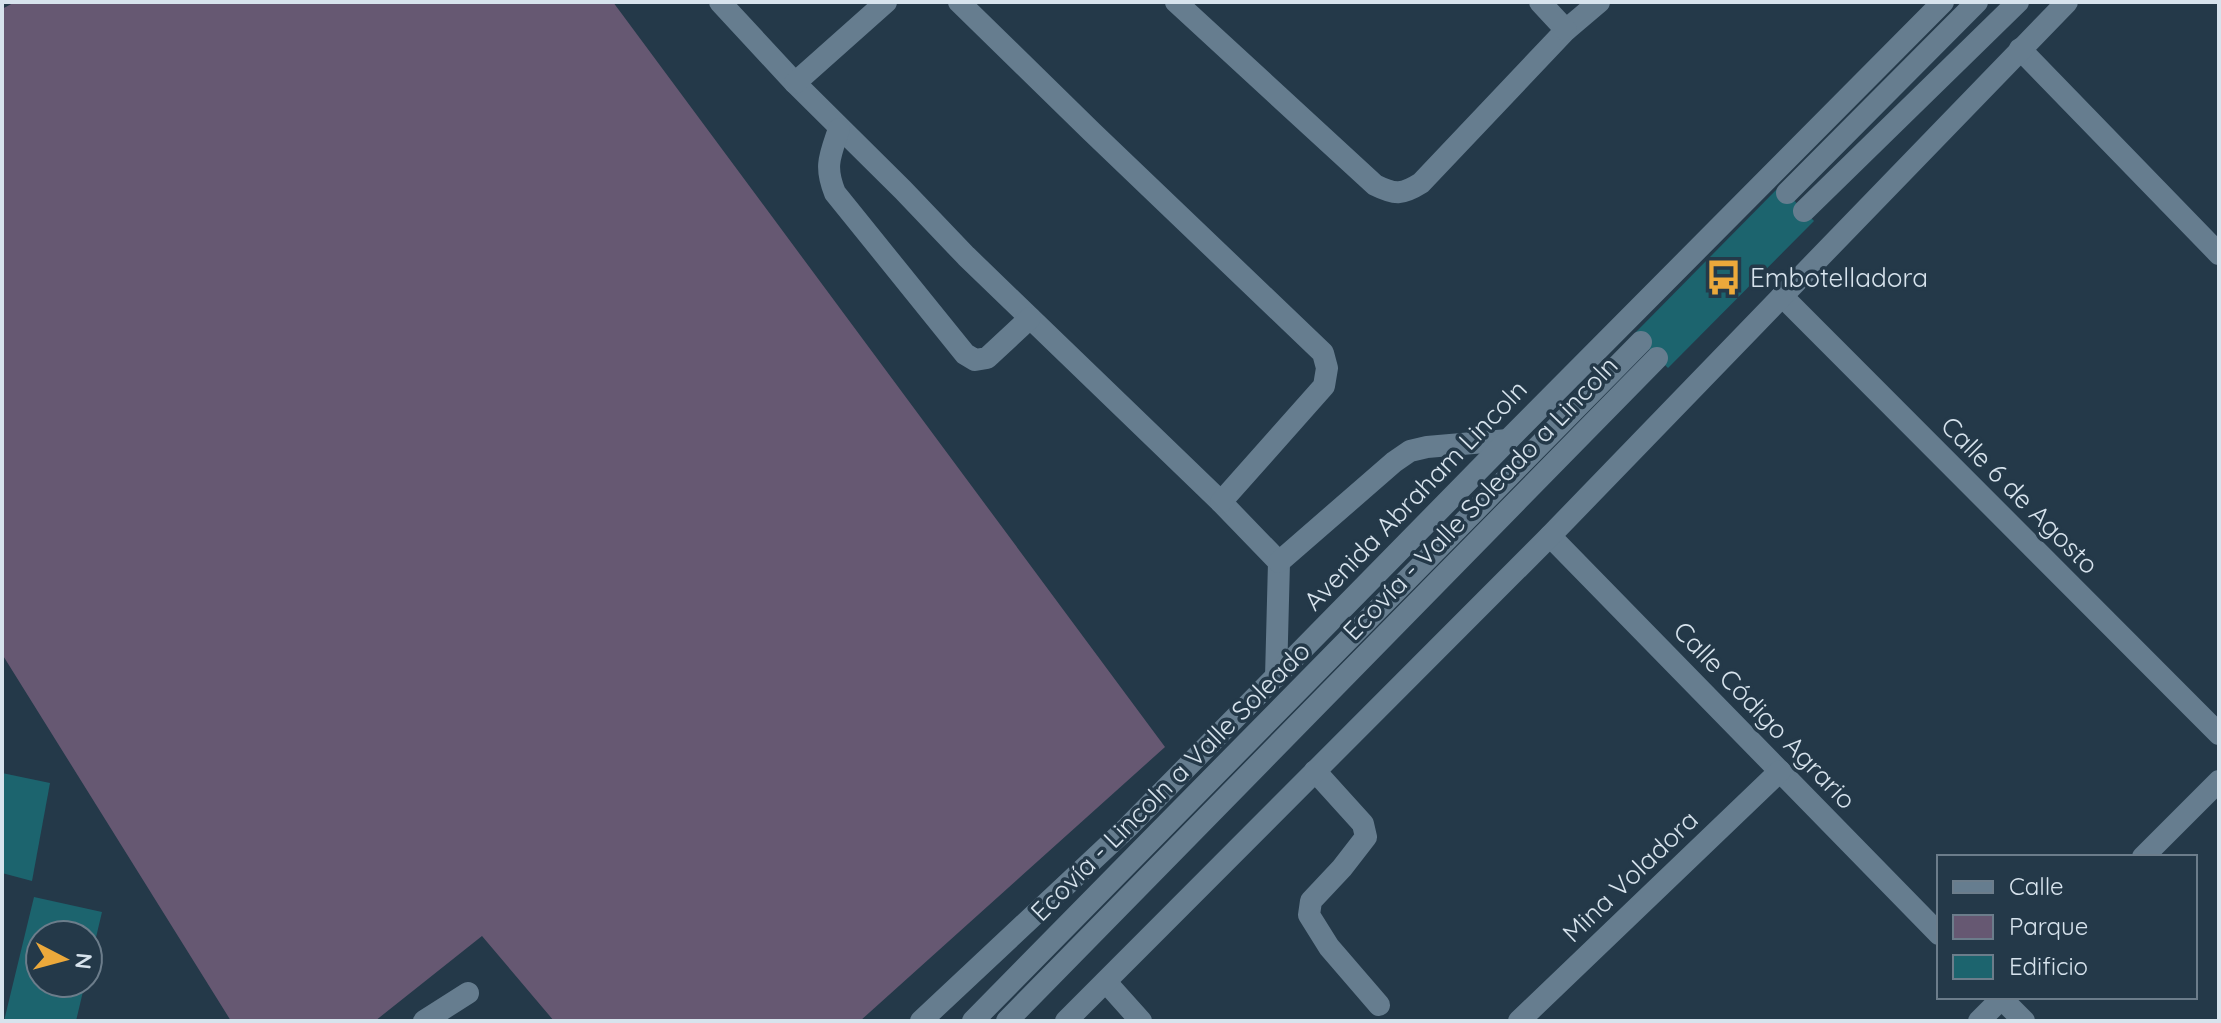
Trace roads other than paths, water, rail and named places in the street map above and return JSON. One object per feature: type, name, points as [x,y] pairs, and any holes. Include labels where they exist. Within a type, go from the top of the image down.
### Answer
[{"type":"main road","points":[[721,2],[839,129],[1279,562],[1276,677]]},
{"type":"main road","points":[[795,83],[886,2]]},
{"type":"main road","points":[[959,2],[1323,353],[1327,368],[1324,386],[1221,502]]},
{"type":"main road","points":[[1176,2],[1375,185],[1390,193],[1409,191],[1421,183],[1566,30],[1599,2]]},
{"type":"main road","points":[[1540,2],[1566,30]]},
{"type":"main road","name":"Avenida Abraham Lincoln","points":[[921,1021],[1128,827],[1943,2]]},
{"type":"main road","points":[[1787,193],[1977,2]]},
{"type":"main road","points":[[1804,211],[2018,2]]},
{"type":"main road","points":[[1066,1021],[1550,536],[2067,2]]},
{"type":"main road","points":[[2020,49],[2219,254]]},
{"type":"main road","points":[[839,129],[827,163],[835,193],[965,354],[975,360],[987,358],[1030,318]]},
{"type":"main road","name":"Calle 6 de Agosto","points":[[1782,296],[2219,734]]},
{"type":"main road","name":"Ecovía - Lincoln a Valle Soleado","points":[[973,1021],[1649,350]]},
{"type":"main road","name":"Ecovía - Valle Soleado a Lincoln","points":[[1007,1021],[1649,350]]},
{"type":"main road","points":[[1279,562],[1410,451],[1508,440]]},
{"type":"main road","name":"Calle Código Agrario","points":[[1550,536],[1937,932]]},
{"type":"main road","points":[[1315,771],[1363,824],[1366,837],[1311,901],[1309,915],[1329,947],[1379,1005]]},
{"type":"main road","name":"Mina Voladora","points":[[1519,1021],[1780,771]]},
{"type":"main road","points":[[2145,855],[2219,781]]},
{"type":"main road","points":[[1106,982],[1141,1021]]},
{"type":"main road","points":[[424,1021],[468,993]]},
{"type":"main road","points":[[1979,1021],[2000,999]]},
{"type":"main road","points":[[2004,999],[2024,1021]]},
{"type":"place","name":"Embotelladora","points":[[1724,277]]}]
